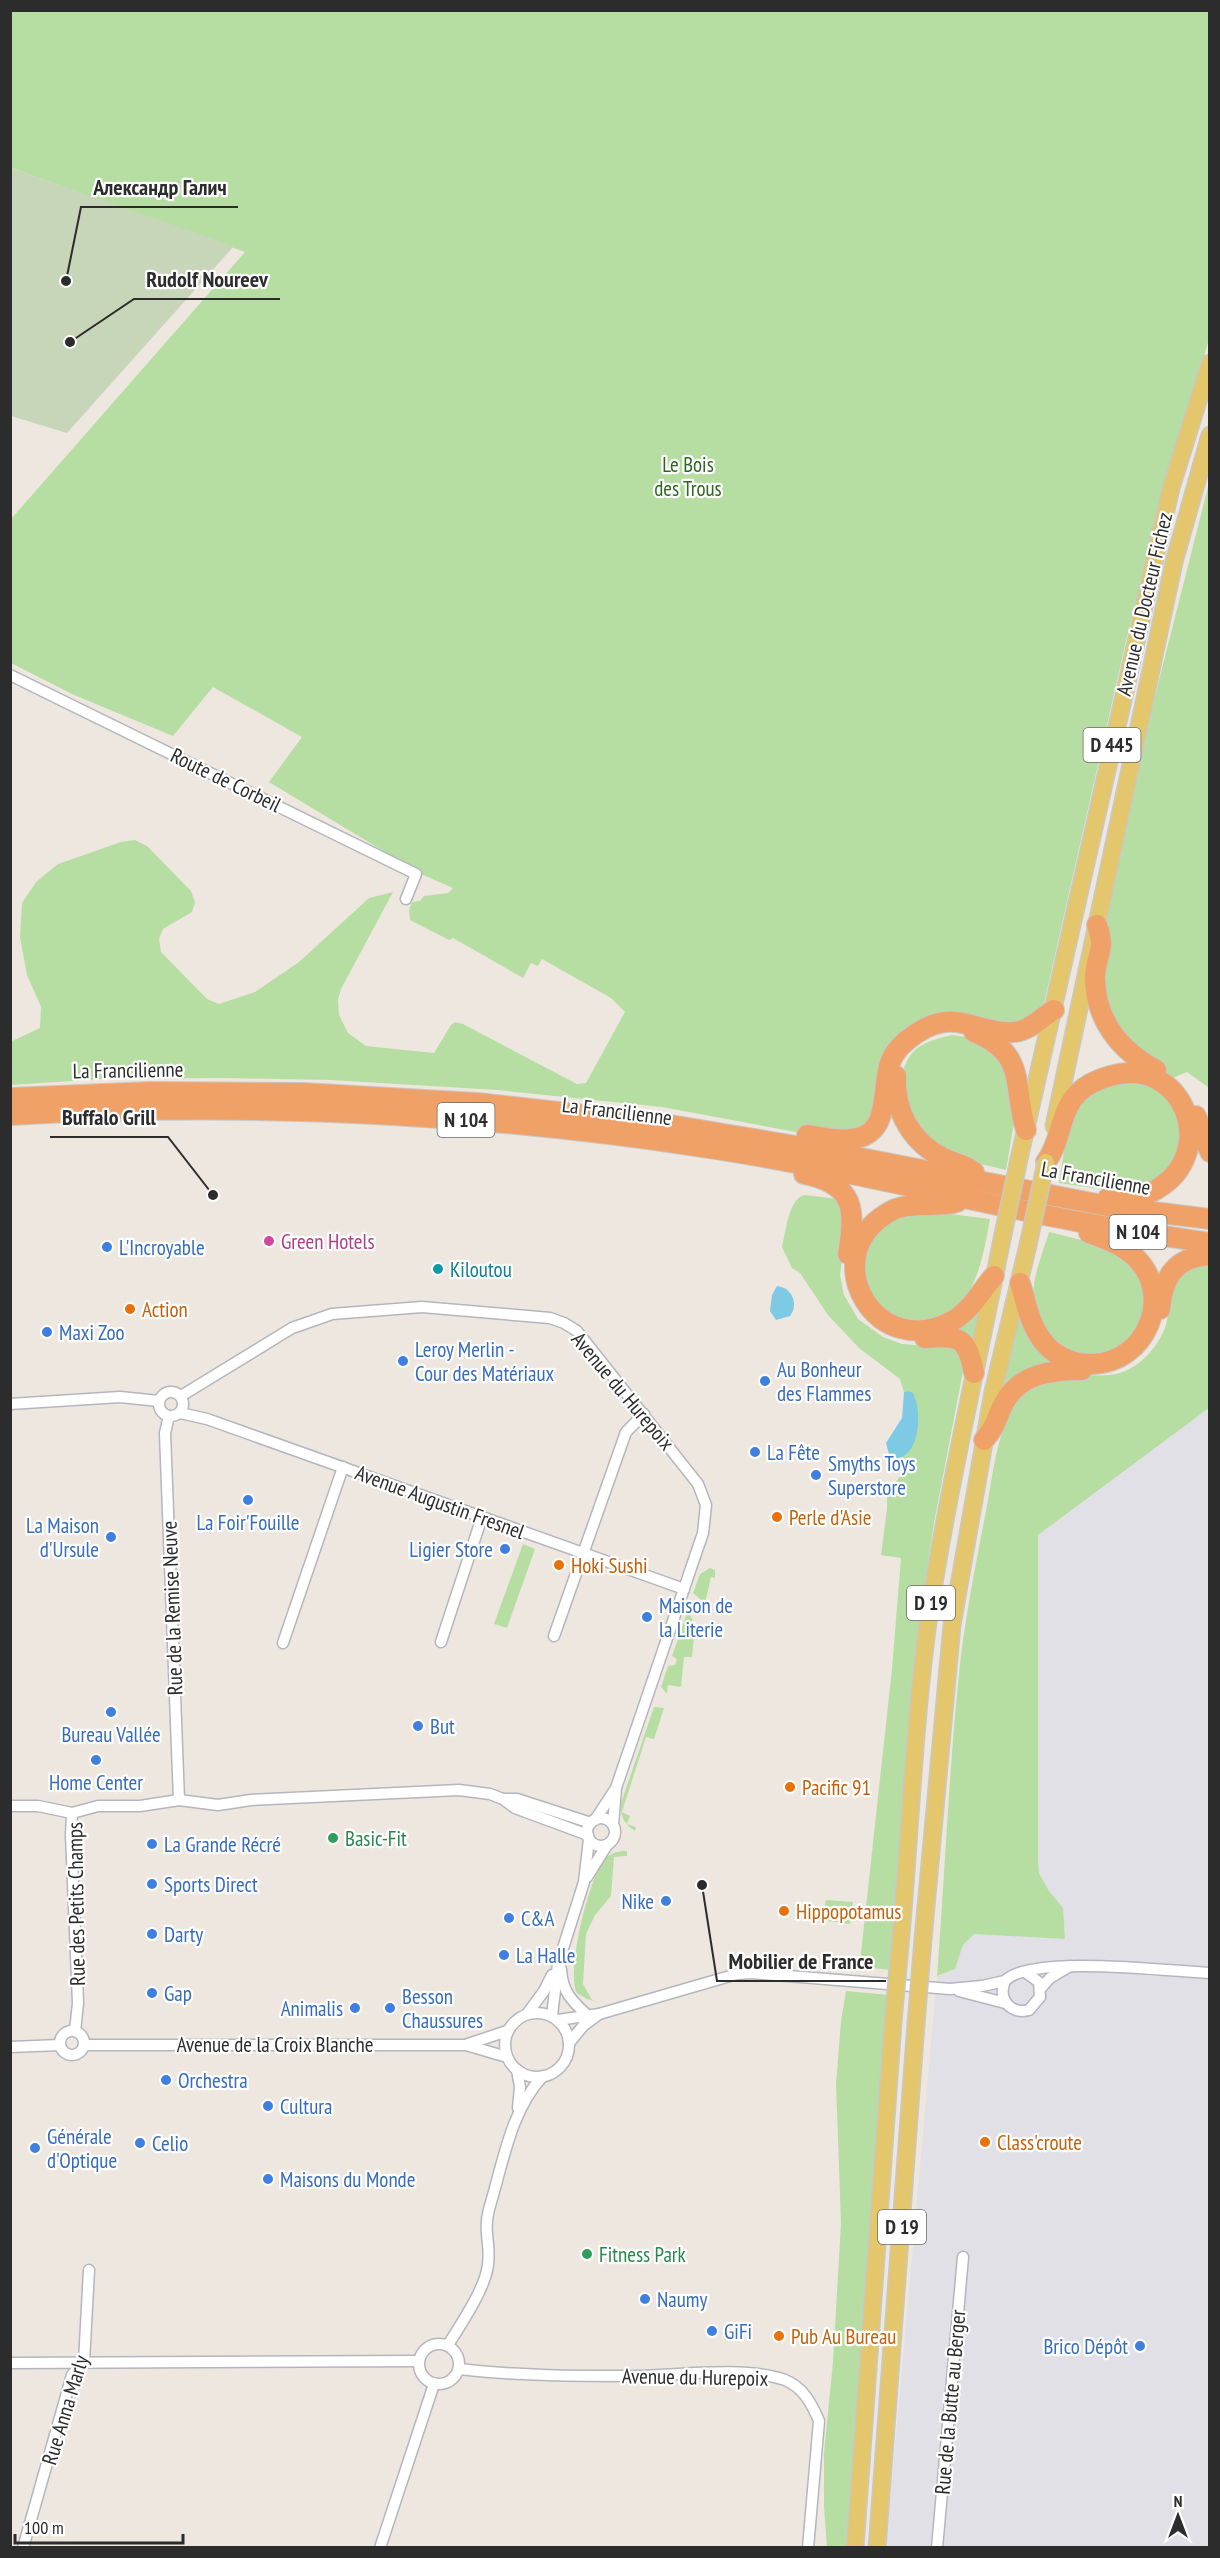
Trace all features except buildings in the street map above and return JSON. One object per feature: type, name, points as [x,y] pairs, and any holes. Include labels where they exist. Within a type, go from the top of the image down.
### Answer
[{"type":"highway","points":[[1097,924],[1103,940],[1095,977],[1102,1016],[1111,1033],[1129,1052],[1172,1078],[1183,1090],[1191,1103],[1209,1152]]},
{"type":"highway","points":[[733,1135],[753,1128],[828,1138],[860,1138],[870,1133],[879,1122],[890,1063],[900,1046],[918,1032],[935,1024],[958,1021],[1016,1032],[1030,1028],[1054,1010]]},
{"type":"highway","points":[[982,1181],[972,1170],[943,1158],[929,1149],[906,1124],[897,1106],[896,1072],[899,1060],[909,1048],[928,1036],[947,1030],[961,1029],[988,1038],[1001,1048],[1015,1072],[1020,1086],[1021,1114],[1026,1130]]},
{"type":"highway","points":[[1046,1162],[1056,1150],[1068,1106],[1078,1093],[1104,1077],[1135,1071],[1151,1075],[1164,1082],[1184,1106],[1188,1119],[1190,1135],[1181,1166],[1172,1179],[1156,1190],[1142,1195],[1113,1197],[1090,1203]]},
{"type":"highway","name":"La Francilienne","points":[[10,1098],[150,1092],[303,1093],[477,1103],[658,1123],[982,1181],[1090,1203],[1209,1219]]},
{"type":"highway","name":"La Francilienne","points":[[10,1115],[238,1109],[429,1116],[589,1131],[779,1159],[1066,1219],[1209,1243]]},
{"type":"highway","points":[[779,1159],[795,1172],[817,1177],[834,1185],[848,1201],[853,1219],[848,1276],[852,1293],[863,1313],[877,1325],[894,1334],[914,1338],[944,1336],[960,1340],[969,1350],[974,1373]]},
{"type":"highway","points":[[969,1199],[947,1205],[907,1205],[888,1212],[872,1224],[861,1240],[856,1257],[860,1294],[868,1308],[881,1320],[896,1328],[915,1331],[937,1328],[967,1310],[994,1276]]},
{"type":"highway","points":[[1020,1283],[1033,1325],[1047,1346],[1062,1358],[1079,1364],[1104,1363],[1120,1358],[1141,1340],[1153,1310],[1153,1290],[1142,1265],[1117,1244],[1091,1234],[1066,1219]]},
{"type":"highway","points":[[984,1440],[996,1427],[1003,1404],[1010,1393],[1033,1376],[1063,1370],[1104,1369],[1123,1363],[1136,1354],[1147,1343],[1159,1318],[1161,1292],[1167,1278],[1179,1263],[1209,1254]]},
{"type":"main road","name":"D 445","points":[[1010,1198],[1171,488],[1209,363]]},
{"type":"main road","name":"Avenue du Docteur Fichez","points":[[1097,924],[1174,562],[1209,435]]},
{"type":"main road","name":"D 445","points":[[1038,1203],[1097,924]]},
{"type":"main road","name":"D 19","points":[[855,2547],[893,2022],[928,1623],[949,1491],[1010,1198]]},
{"type":"main road","name":"D 19","points":[[877,2547],[916,2024],[952,1625],[984,1440],[1038,1203]]},
{"type":"street","name":"Route de Corbeil","points":[[10,675],[416,874],[406,899]]},
{"type":"street","name":"Avenue du Hurepoix","points":[[174,1406],[197,1384],[292,1328],[318,1318],[351,1311],[442,1308],[532,1316],[564,1323],[577,1331],[692,1475],[706,1505],[704,1533],[616,1788],[613,1825]]},
{"type":"street","points":[[10,1404],[120,1397],[174,1406]]},
{"type":"street","name":"Avenue Augustin Fresnel","points":[[174,1406],[684,1589]]},
{"type":"street","name":"Rue de la Remise Neuve","points":[[174,1406],[165,1434],[179,1800]]},
{"type":"street","points":[[554,1636],[626,1432],[644,1414]]},
{"type":"street","points":[[283,1643],[343,1467]]},
{"type":"street","points":[[441,1642],[482,1517]]},
{"type":"street","name":"Avenue du Hurepoix","points":[[593,1822],[616,1788]]},
{"type":"street","name":"Rue des Petits Champs","points":[[75,2031],[78,2003],[71,1844],[72,1813],[98,1806],[140,1806],[179,1800],[218,1805],[251,1800],[459,1790],[474,1791],[503,1799]]},
{"type":"street","points":[[503,1799],[517,1799],[593,1822],[605,1819],[613,1825],[614,1836],[584,1882]]},
{"type":"street","points":[[503,1799],[515,1808],[588,1837],[596,1845],[607,1845]]},
{"type":"street","points":[[10,1806],[38,1806],[72,1813]]},
{"type":"street","points":[[555,2018],[553,1989],[559,1959],[584,1882],[588,1837],[593,1822]]},
{"type":"street","points":[[527,2014],[544,1991],[559,1959]]},
{"type":"street","points":[[559,1959],[562,1981],[570,2000],[594,2015]]},
{"type":"street","points":[[950,1989],[1005,1981],[1013,1974],[1045,1966],[1209,1973]]},
{"type":"street","points":[[555,2018],[594,2015],[737,1974],[751,1973],[950,1989],[1005,2003],[1017,2011],[1029,2010],[1038,2002],[1041,1988],[1050,1978],[1071,1966]]},
{"type":"street","points":[[1025,1972],[1035,1977],[1041,1988]]},
{"type":"street","points":[[1005,1981],[1002,1992],[1005,2003]]},
{"type":"street","points":[[517,2116],[520,2087],[517,2070],[507,2057],[504,2044],[507,2031],[519,2018],[527,2014],[544,2013],[555,2018],[564,2027],[570,2043]]},
{"type":"street","points":[[517,2070],[534,2077],[543,2076],[560,2068],[565,2061],[570,2043],[594,2015]]},
{"type":"street","points":[[60,2045],[64,2034],[75,2031],[83,2037],[84,2045]]},
{"type":"street","name":"Avenue de la Croix Blanche","points":[[466,2045],[507,2031]]},
{"type":"street","name":"Avenue de la Croix Blanche","points":[[10,2045],[60,2045],[67,2053],[74,2055],[81,2051],[84,2045],[466,2045],[507,2057]]},
{"type":"street","points":[[448,2345],[482,2285],[488,2269],[485,2224],[489,2209],[517,2116],[530,2091],[543,2076]]},
{"type":"street","name":"Rue de la Butte au Berger","points":[[937,2547],[963,2257]]},
{"type":"street","name":"Rue Anna Marly","points":[[23,2547],[72,2375],[84,2362],[89,2270]]},
{"type":"street","points":[[441,2343],[448,2345],[456,2353],[459,2369],[456,2376],[448,2382],[434,2384],[421,2374],[418,2361],[428,2346],[441,2343]]},
{"type":"street","points":[[10,2362],[418,2361]]},
{"type":"street","name":"Avenue du Hurepoix","points":[[459,2369],[494,2373],[637,2376],[741,2374],[766,2376],[786,2381],[802,2392],[812,2405],[819,2421],[808,2547]]},
{"type":"street","points":[[380,2547],[434,2384]]},
{"type":"shaded area","points":[[1209,1408],[1209,2547],[886,2548],[937,1976],[955,1969],[963,1945],[974,1934],[1065,1939],[1063,1908],[1049,1891],[1039,1873],[1038,1860],[1038,1535]]},
{"type":"green space","name":"Le Bois des Trous","points":[[11,11],[1209,11],[1209,339],[1166,485],[1126,641],[1041,1017],[1030,1028],[958,1021],[900,1046],[879,1122],[828,1138],[662,1107],[497,1090],[330,1080],[222,1078],[103,1079],[11,1085],[10,1042],[40,1028],[41,1007],[27,975],[20,937],[22,903],[36,882],[58,864],[121,842],[135,840],[147,846],[191,891],[195,902],[192,912],[163,929],[159,939],[161,952],[207,999],[219,1004],[255,992],[299,962],[369,898],[393,892],[341,989],[338,999],[339,1015],[348,1033],[366,1046],[434,1053],[455,1022],[463,1024],[577,1084],[586,1083],[625,1012],[611,998],[542,959],[538,966],[531,963],[523,978],[453,938],[449,940],[410,920],[409,910],[412,902],[420,901],[424,896],[448,893],[453,888],[423,875],[269,782],[302,737],[213,687],[173,736],[74,695],[11,663],[11,519],[245,252],[11,168]]},
{"type":"green space","points":[[10,168],[234,246],[67,433],[11,416]]},
{"type":"green space","points":[[1209,483],[1209,1091],[1208,1087],[1187,1072],[1172,1078],[1155,1070],[1102,1016],[1097,925]]},
{"type":"green space","points":[[952,1035],[972,1038],[990,1048],[1003,1063],[1015,1117],[1006,1170],[970,1161],[945,1151],[921,1132],[909,1116],[902,1091],[902,1082],[909,1058],[922,1045]]},
{"type":"green space","points":[[1135,1078],[1172,1099],[1186,1136],[1164,1178],[1121,1192],[1059,1183],[1068,1131],[1078,1106],[1095,1089]]},
{"type":"green space","points":[[804,1195],[839,1199],[845,1233],[840,1275],[844,1295],[858,1319],[883,1337],[902,1344],[955,1348],[962,1356],[964,1366],[934,1523],[917,1636],[891,1970],[862,1967],[860,1962],[892,1669],[901,1558],[881,1555],[887,1493],[902,1474],[902,1457],[913,1443],[918,1420],[908,1391],[904,1392],[900,1379],[859,1348],[828,1315],[800,1273],[792,1268],[782,1247],[791,1210],[794,1203]]},
{"type":"green space","points":[[927,1211],[990,1219],[984,1251],[973,1283],[955,1309],[942,1317],[904,1323],[870,1302],[862,1256],[877,1231],[901,1216]]},
{"type":"green space","points":[[1049,1232],[1118,1249],[1141,1274],[1148,1309],[1126,1344],[1111,1351],[1083,1354],[1069,1349],[1048,1331],[1040,1318],[1033,1296],[1035,1277]]},
{"type":"green space","points":[[1209,1263],[1209,1408],[1038,1535],[1038,1860],[1039,1873],[1049,1891],[1063,1908],[1065,1939],[974,1934],[963,1945],[955,1969],[937,1976],[960,1664],[975,1568],[1002,1433],[1015,1404],[1030,1389],[1062,1376],[1120,1373],[1140,1362],[1153,1349],[1163,1332],[1173,1290],[1180,1275],[1196,1266]]},
{"type":"green space","points":[[978,1310],[973,1341],[951,1330]]},
{"type":"green space","points":[[1021,1319],[1052,1356],[1051,1363],[1006,1385],[1004,1380],[1017,1321]]},
{"type":"green space","points":[[523,1544],[535,1549],[507,1628],[494,1624]]},
{"type":"green space","points":[[710,1568],[715,1570],[715,1578],[711,1577],[705,1603],[693,1593],[700,1574]]},
{"type":"green space","points":[[688,1610],[695,1626],[692,1657],[684,1657],[681,1687],[668,1685],[667,1694],[661,1687],[668,1666],[675,1665],[677,1659],[672,1656]]},
{"type":"green space","points":[[654,1707],[664,1708],[654,1739],[646,1737],[622,1812],[630,1816],[627,1824],[621,1812],[621,1803]]},
{"type":"green space","points":[[627,1851],[627,1856],[614,1857],[611,1896],[595,1915],[586,1934],[583,1984],[592,2000],[601,2003],[587,1999],[577,1993],[574,1982],[574,1965],[577,1945],[586,1902],[599,1868],[611,1854]]},
{"type":"green space","points":[[826,1900],[853,1902],[850,1924],[822,1920]]},
{"type":"green space","points":[[846,1991],[889,1995],[846,2547],[827,2548],[824,2453],[833,2362],[841,2223],[836,2084]]},
{"type":"water","points":[[777,1286],[790,1293],[794,1307],[790,1316],[776,1320],[770,1311],[772,1295]]},
{"type":"water","points":[[904,1392],[913,1393],[916,1400],[918,1430],[911,1448],[906,1455],[898,1459],[889,1454],[886,1443],[902,1418]]},
{"type":"place","name":"Александр Галич","points":[[66,281]]},
{"type":"place","name":"Rudolf Noureev","points":[[70,342]]},
{"type":"place","name":"Buffalo Grill","points":[[213,1195]]},
{"type":"place","name":"Green Hotels","points":[[269,1241]]},
{"type":"place","name":"L'Incroyable","points":[[107,1247]]},
{"type":"place","name":"Kiloutou","points":[[438,1269]]},
{"type":"place","name":"Action","points":[[130,1309]]},
{"type":"place","name":"Maxi Zoo","points":[[47,1332]]},
{"type":"place","name":"Leroy Merlin - Cour des Matériaux","points":[[403,1361]]},
{"type":"place","name":"Au Bonheur des Flammes","points":[[765,1381]]},
{"type":"place","name":"La Fête","points":[[755,1452]]},
{"type":"place","name":"Smyths Toys Superstore","points":[[816,1475]]},
{"type":"place","name":"La Foir'Fouille","points":[[248,1500]]},
{"type":"place","name":"Perle d'Asie","points":[[777,1517]]},
{"type":"place","name":"La Maison d'Ursule","points":[[111,1537]]},
{"type":"place","name":"Ligier Store","points":[[505,1549]]},
{"type":"place","name":"Hoki Sushi","points":[[559,1565]]},
{"type":"place","name":"Maison de la Literie","points":[[647,1617]]},
{"type":"place","name":"Bureau Vallée","points":[[111,1712]]},
{"type":"place","name":"But","points":[[418,1726]]},
{"type":"place","name":"Home Center","points":[[96,1760]]},
{"type":"place","name":"Pacific 91","points":[[790,1787]]},
{"type":"place","name":"Basic-Fit","points":[[333,1838]]},
{"type":"place","name":"La Grande Récré","points":[[152,1844]]},
{"type":"place","name":"Sports Direct","points":[[152,1884]]},
{"type":"place","name":"Mobilier de France","points":[[702,1885]]},
{"type":"place","name":"Nike","points":[[666,1901]]},
{"type":"place","name":"Hippopotamus","points":[[784,1911]]},
{"type":"place","name":"C&A","points":[[509,1918]]},
{"type":"place","name":"Darty","points":[[152,1934]]},
{"type":"place","name":"La Halle","points":[[504,1955]]},
{"type":"place","name":"Gap","points":[[152,1993]]},
{"type":"place","name":"Animalis","points":[[355,2008]]},
{"type":"place","name":"Besson Chaussures","points":[[390,2008]]},
{"type":"place","name":"Orchestra","points":[[166,2080]]},
{"type":"place","name":"Cultura","points":[[268,2106]]},
{"type":"place","name":"Class'croute","points":[[985,2142]]},
{"type":"place","name":"Celio","points":[[140,2143]]},
{"type":"place","name":"Générale d'Optique","points":[[35,2148]]},
{"type":"place","name":"Maisons du Monde","points":[[268,2179]]},
{"type":"place","name":"Fitness Park","points":[[587,2254]]},
{"type":"place","name":"Naumy","points":[[645,2299]]},
{"type":"place","name":"GiFi","points":[[712,2331]]},
{"type":"place","name":"Pub Au Bureau","points":[[779,2336]]},
{"type":"place","name":"Brico Dépôt","points":[[1140,2346]]}]
